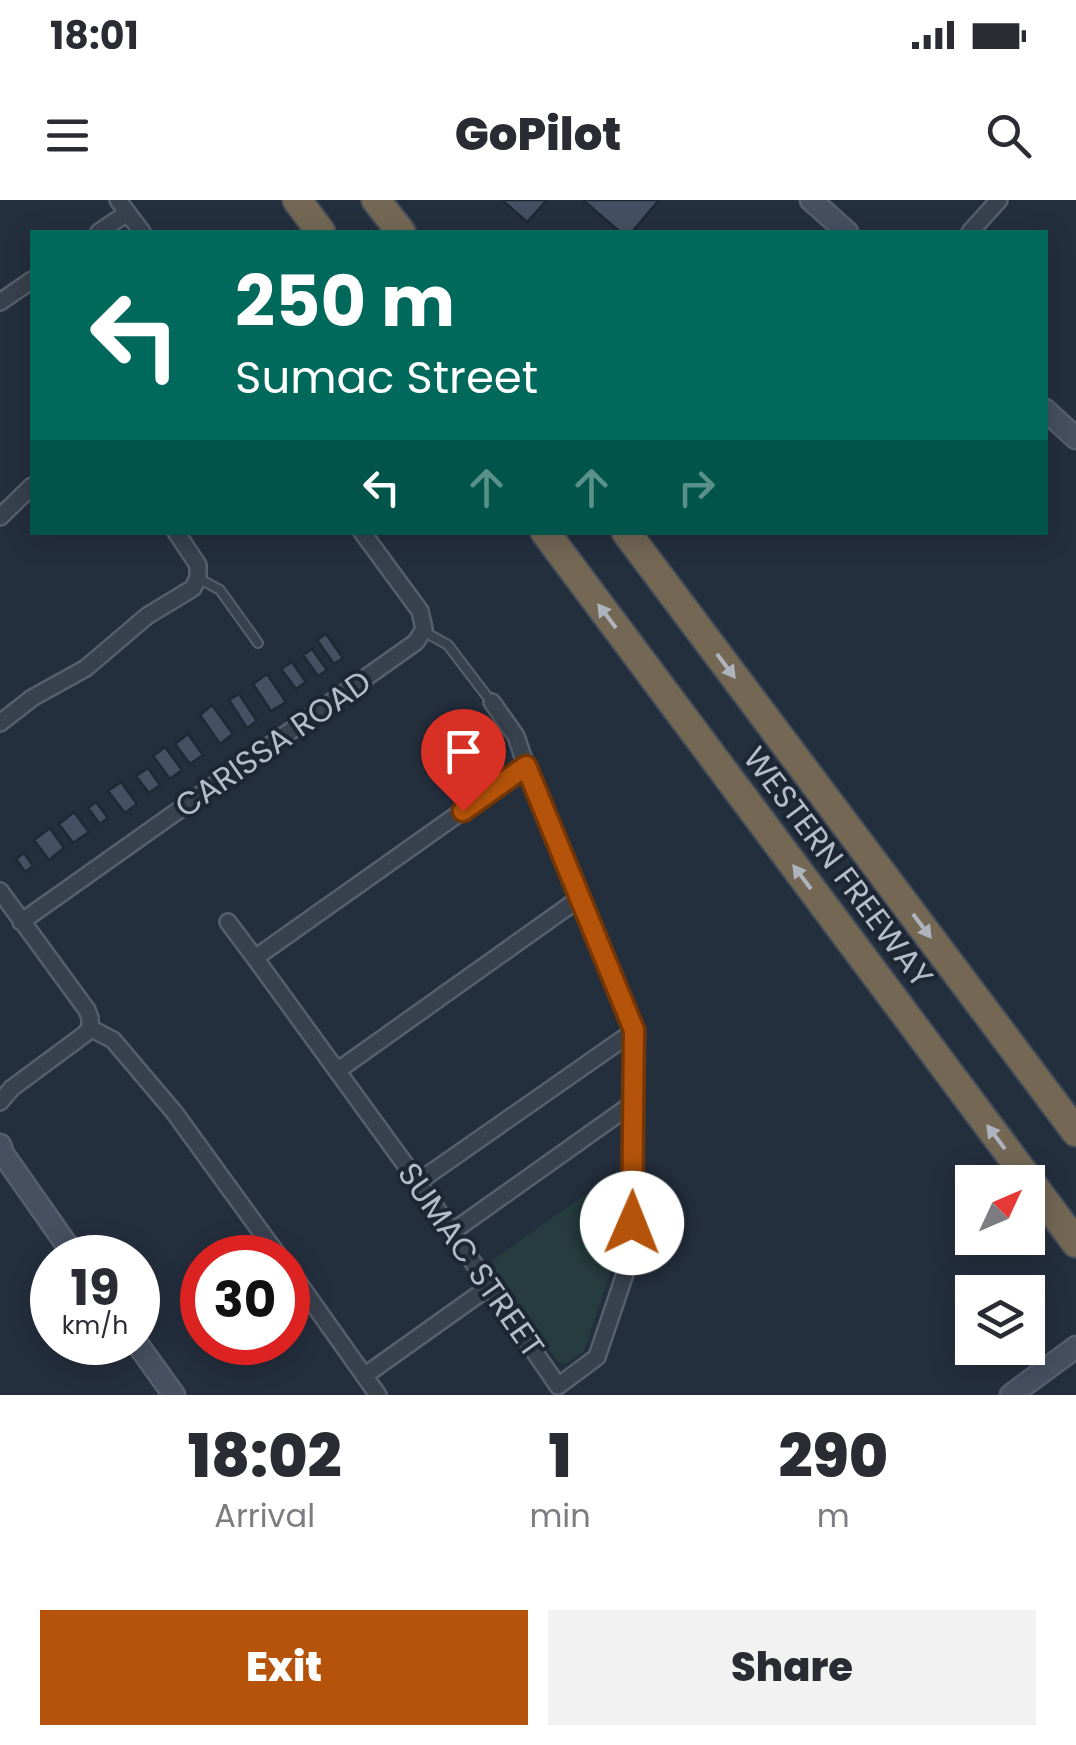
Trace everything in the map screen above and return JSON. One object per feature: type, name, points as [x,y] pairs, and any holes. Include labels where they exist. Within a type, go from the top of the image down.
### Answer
[{"type":"highway","points":[[296,200],[319,230]]},
{"type":"highway","points":[[376,200],[398,230]]},
{"type":"highway","name":"WESTERN FREEWAY","points":[[547,535],[1076,1242]]},
{"type":"highway","name":"WESTERN FREEWAY","points":[[628,535],[1076,1132]]},
{"type":"street","points":[[810,200],[845,230]]},
{"type":"street","points":[[972,230],[999,200]]},
{"type":"street","points":[[101,230],[123,206],[141,230]]},
{"type":"street","points":[[0,302],[30,281]]},
{"type":"street","points":[[1048,413],[1076,438]]},
{"type":"street","points":[[0,517],[30,488]]},
{"type":"street","points":[[0,723],[32,698],[86,668],[147,616],[193,588],[198,565],[178,535]]},
{"type":"street","points":[[364,535],[420,612],[423,631]]},
{"type":"street","name":"CARISSA ROAD","points":[[22,922],[375,673],[416,642],[423,631]]},
{"type":"street","name":"SUMAC STREET","points":[[228,922],[418,1182],[562,1391],[597,1357],[631,1256],[634,1030],[516,736],[489,699]]},
{"type":"street","points":[[256,958],[526,766]]},
{"type":"street","points":[[0,891],[90,1018],[90,1028],[78,1042],[6,1090],[0,1102]]},
{"type":"street","points":[[337,1070],[580,898]]},
{"type":"street","points":[[90,1028],[112,1040],[174,1112],[263,1235]]},
{"type":"street","points":[[418,1182],[634,1030]]},
{"type":"street","points":[[452,1232],[632,1104]]},
{"type":"street","points":[[1,1150],[60,1235]]},
{"type":"street","points":[[364,1376],[489,1287]]},
{"type":"street","points":[[310,1299],[378,1395]]},
{"type":"street","points":[[1011,1395],[1076,1347]]},
{"type":"street","points":[[152,1365],[174,1395]]},
{"type":"lane","points":[[198,578],[220,590],[258,643]]},
{"type":"lane","points":[[423,631],[448,645],[489,699]]},
{"type":"green space","points":[[618,1172],[617,1253],[584,1351],[566,1364],[558,1362],[488,1263]]},
{"type":"building","points":[[502,200],[547,200],[527,222]]},
{"type":"building","points":[[583,200],[659,200],[634,230],[618,230]]},
{"type":"building","points":[[326,634],[343,658],[334,664],[317,640]]},
{"type":"building","points":[[312,649],[327,670],[318,676],[303,655]]},
{"type":"building","points":[[292,662],[306,682],[296,689],[281,669]]},
{"type":"building","points":[[267,674],[286,702],[271,711],[253,684]]},
{"type":"building","points":[[239,694],[257,721],[247,728],[229,700]]},
{"type":"building","points":[[212,705],[233,734],[220,744],[200,715]]},
{"type":"building","points":[[188,734],[203,755],[190,764],[175,744]]},
{"type":"building","points":[[165,747],[182,770],[170,779],[153,756]]},
{"type":"building","points":[[148,768],[160,785],[149,793],[136,776]]},
{"type":"building","points":[[121,782],[137,804],[125,813],[108,791]]},
{"type":"building","points":[[96,802],[108,818],[100,824],[88,808]]},
{"type":"building","points":[[74,812],[89,832],[73,843],[59,824]]},
{"type":"building","points":[[50,828],[64,848],[49,860],[34,840]]},
{"type":"building","points":[[24,853],[33,866],[25,872],[16,859]]},
{"type":"route","points":[[463,811],[526,766],[634,1030],[632,1223]]}]
